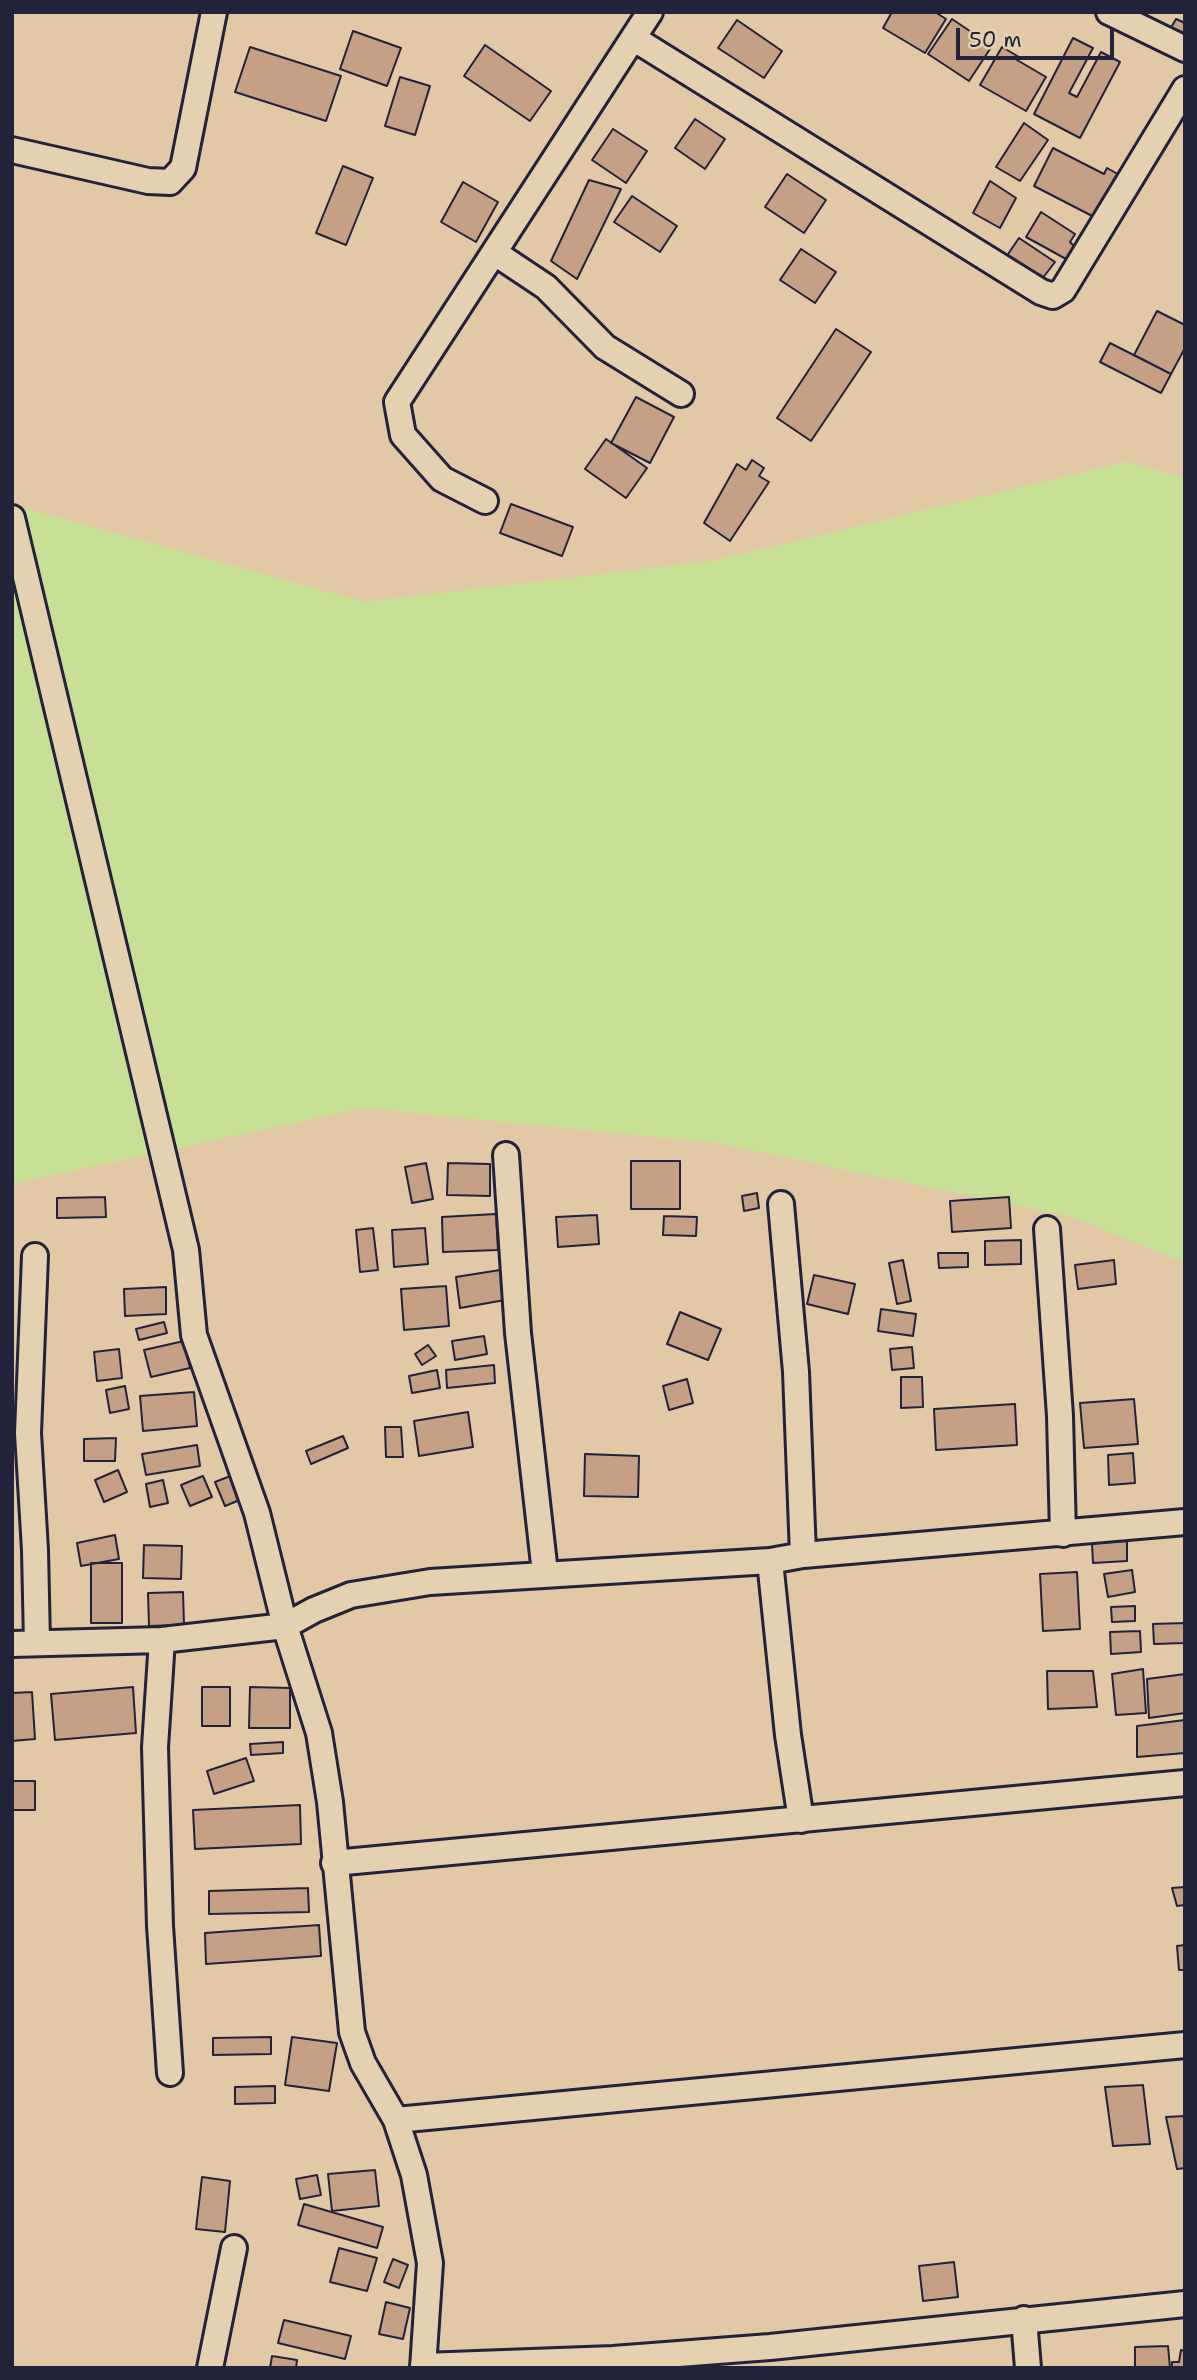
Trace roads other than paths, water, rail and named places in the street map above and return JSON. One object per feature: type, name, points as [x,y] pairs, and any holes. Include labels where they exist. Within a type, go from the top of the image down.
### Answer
[{"type":"street","points":[[12,150],[148,181],[170,182],[183,168],[214,12]]},
{"type":"street","points":[[485,501],[442,479],[402,435],[397,402],[650,12]]},
{"type":"street","points":[[1109,12],[1185,49]]},
{"type":"street","points":[[634,38],[1041,292],[1053,296],[1063,290],[1185,89]]},
{"type":"street","points":[[495,253],[546,286],[605,346],[681,394]]},
{"type":"street","points":[[12,518],[186,1250],[194,1335],[257,1513],[285,1626],[319,1733],[330,1802],[352,2032],[363,2063],[396,2120],[414,2175],[430,2263],[423,2367],[614,2359],[770,2347],[1185,2304]]},
{"type":"street","points":[[506,1154],[518,1333],[545,1573]]},
{"type":"street","points":[[781,1204],[796,1372],[803,1555]]},
{"type":"street","points":[[1047,1229],[1060,1416],[1063,1534]]},
{"type":"street","points":[[34,1256],[28,1433],[35,1550],[24,1644],[163,1640],[285,1626],[314,1610],[351,1595],[430,1582],[770,1561],[803,1555],[1185,1522]]},
{"type":"street","points":[[770,1561],[788,1735],[801,1820]]},
{"type":"street","points":[[163,1640],[155,1747],[160,1926],[170,2073]]},
{"type":"street","points":[[334,1863],[1185,1783]]},
{"type":"street","points":[[396,2120],[1185,2045]]},
{"type":"street","points":[[210,2368],[234,2248]]},
{"type":"street","points":[[1024,2319],[1028,2368]]}]
